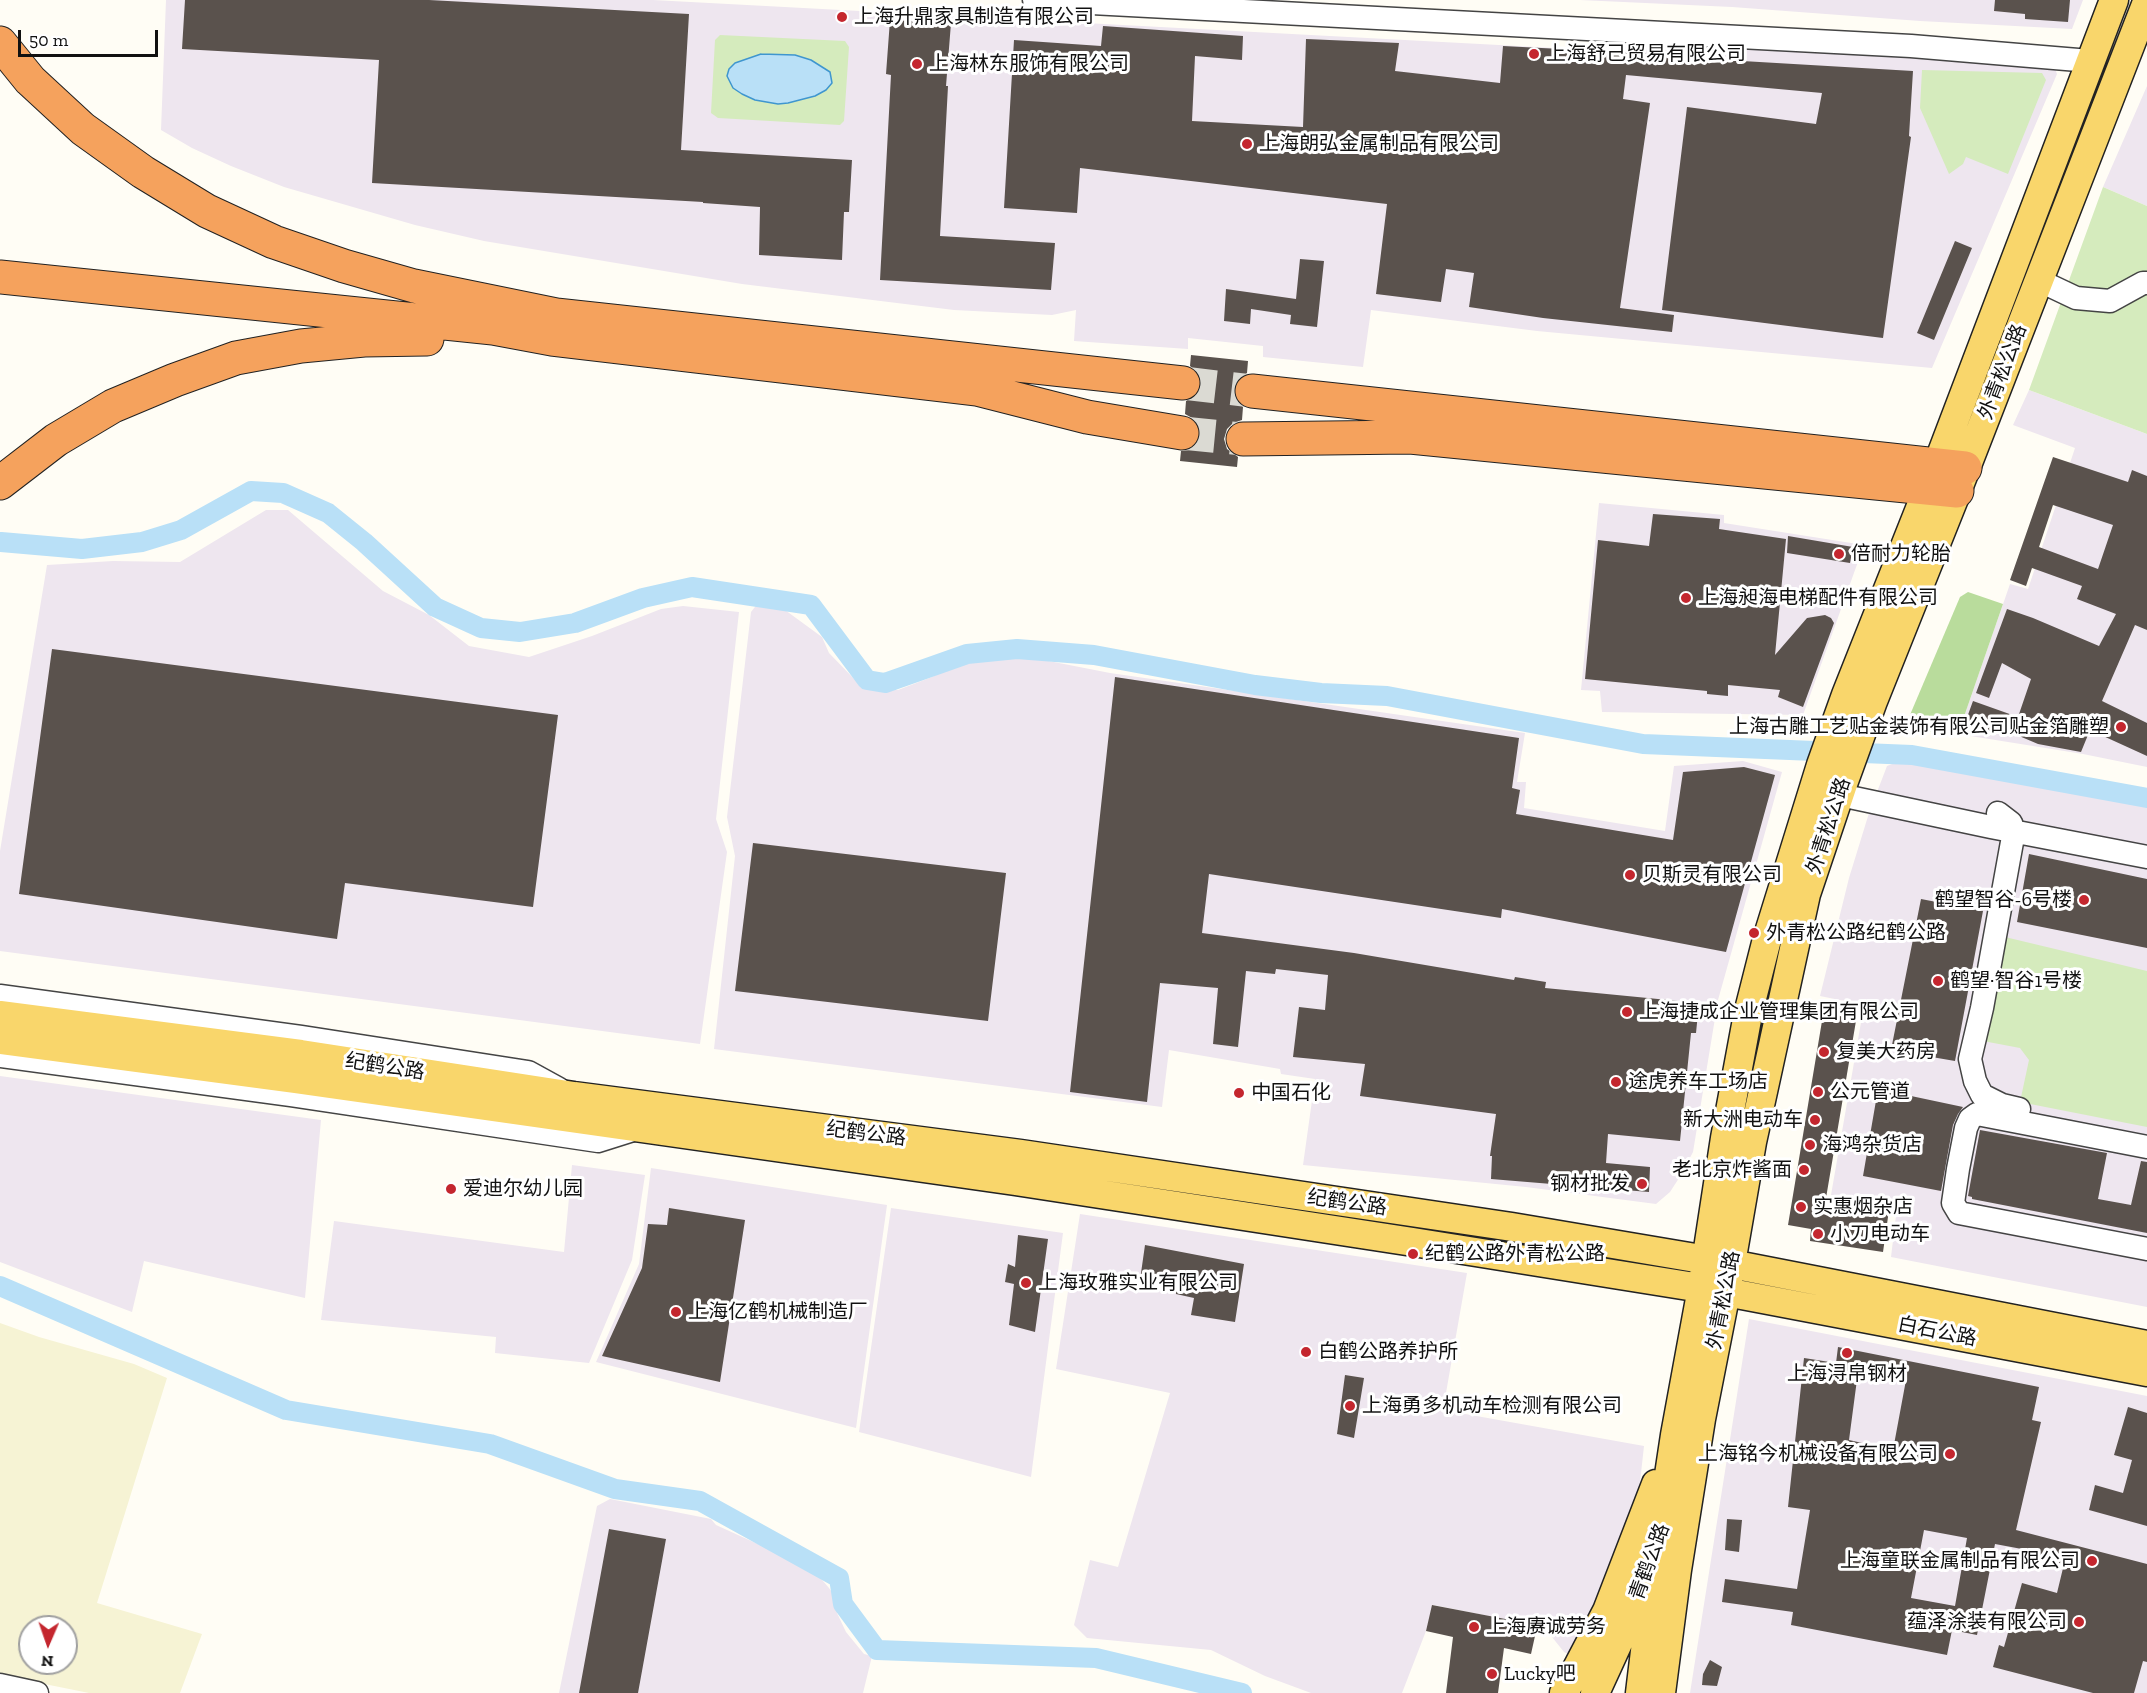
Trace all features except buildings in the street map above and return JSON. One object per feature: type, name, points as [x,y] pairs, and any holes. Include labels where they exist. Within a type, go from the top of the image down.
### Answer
[{"type":"highway","points":[[0,43],[30,80],[83,129],[143,172],[207,211],[274,242],[344,266],[554,327],[977,389],[1087,417],[1182,433]]},
{"type":"highway","points":[[0,262],[493,328],[554,327],[1183,383]]},
{"type":"highway","points":[[0,277],[213,292]]},
{"type":"highway","points":[[0,483],[56,440],[113,406],[236,358],[301,346],[554,327]]},
{"type":"highway","points":[[1252,391],[1947,478]]},
{"type":"highway","points":[[1243,439],[1410,437],[1947,478]]},
{"type":"main road","name":"外青松公路","points":[[1640,1693],[1660,1534],[1687,1431],[1716,1276],[1725,1138],[1748,1014],[1767,939],[1873,701],[2090,61],[2114,0]]},
{"type":"main road","name":"外青松公路","points":[[1838,778],[1846,695],[2038,280],[2147,2]]},
{"type":"main road","name":"纪鹤公路","points":[[0,1015],[639,1128],[1716,1276]]},
{"type":"main road","name":"纪鹤公路","points":[[0,1040],[297,1066],[574,1096],[1021,1154],[1512,1227],[1716,1276]]},
{"type":"main road","name":"白石公路","points":[[1716,1276],[2147,1345]]},
{"type":"main road","name":"白石公路","points":[[1716,1276],[2147,1372]]},
{"type":"main road","name":"外青松公路","points":[[1661,1693],[1677,1570],[1687,1431]]},
{"type":"main road","name":"青鹤公路","points":[[1564,1693],[1607,1611],[1687,1431]]},
{"type":"main road","name":"青鹤公路","points":[[1595,1693],[1629,1619],[1660,1534]]},
{"type":"street","points":[[1034,0],[1899,45],[2090,61]]},
{"type":"street","points":[[2038,280],[2076,298],[2110,301],[2147,283]]},
{"type":"street","points":[[1838,778],[1995,820],[2147,843]]},
{"type":"street","points":[[1995,820],[2014,831],[2147,857]]},
{"type":"street","points":[[1985,1114],[1967,1091],[1960,1077],[2001,851],[2001,839],[1995,820]]},
{"type":"street","points":[[2014,831],[1982,1008],[1970,1059],[1982,1095],[2002,1105],[2146,1138]]},
{"type":"street","points":[[0,996],[297,1066]]},
{"type":"street","points":[[0,1056],[297,1066]]},
{"type":"street","points":[[2146,1138],[1977,1114],[1970,1119],[1966,1128],[1953,1203],[1959,1213],[2147,1249]]},
{"type":"street","points":[[4,1688],[37,1693]]},
{"type":"shaded area","points":[[166,0],[653,0],[1574,49],[1575,44],[1678,50],[1678,46],[1682,43],[2054,66],[2057,74],[1932,368],[1537,331],[1371,310],[1363,367],[1263,357],[1263,346],[1188,338],[1188,349],[1074,341],[1076,310],[1052,315],[954,310],[742,284],[484,241],[415,225],[284,187],[192,148],[161,130]]},
{"type":"shaded area","points":[[1580,0],[2083,0],[2072,29],[1920,21],[1732,7]]},
{"type":"shaded area","points":[[2147,86],[2147,206],[2103,187]]},
{"type":"shaded area","points":[[2029,390],[2147,434],[2147,767],[1958,734],[2010,584],[2028,589],[2075,448],[2013,425]]},
{"type":"shaded area","points":[[1599,503],[1724,515],[1724,523],[1864,545],[1803,715],[1602,712],[1600,691],[1581,690]]},
{"type":"shaded area","points":[[266,510],[288,510],[383,591],[429,615],[469,646],[529,657],[661,609],[683,606],[739,612],[716,819],[727,852],[700,1044],[0,951],[0,851],[47,565],[113,561],[180,562]]},
{"type":"shaded area","points":[[758,603],[785,610],[822,637],[829,653],[861,686],[898,690],[932,677],[963,661],[998,655],[1018,655],[1110,673],[1525,733],[1517,782],[1526,782],[1524,808],[1665,831],[1674,766],[1743,761],[1782,772],[1718,1000],[1693,1152],[1681,1175],[1670,1192],[1656,1204],[1526,1187],[1303,1165],[1315,1079],[1281,1074],[1280,1069],[1169,1050],[1162,1107],[714,1049],[735,856],[727,817],[751,612]]},
{"type":"shaded area","points":[[1900,761],[2147,805],[2147,1307],[1891,1257],[1897,1207],[1831,1195],[1864,1005],[1820,996],[1849,878],[1869,813],[1887,766]]},
{"type":"shaded area","points":[[0,1076],[321,1120],[305,1298],[144,1261],[132,1312],[0,1262]]},
{"type":"shaded area","points":[[572,1165],[645,1175],[632,1260],[589,1363],[495,1353],[496,1337],[321,1320],[334,1221],[564,1252]]},
{"type":"shaded area","points":[[651,1168],[887,1205],[856,1428],[596,1362],[639,1264]]},
{"type":"shaded area","points":[[891,1208],[1063,1233],[1031,1477],[859,1432]]},
{"type":"shaded area","points":[[1080,1214],[1467,1273],[1443,1410],[1644,1446],[1639,1491],[1574,1657],[1564,1652],[1548,1632],[1529,1624],[1433,1605],[1426,1631],[1402,1693],[1311,1693],[1265,1676],[1211,1650],[1087,1638],[1074,1625],[1090,1560],[1118,1567],[1170,1393],[1056,1369]]},
{"type":"shaded area","points":[[1749,1319],[2147,1396],[2147,1693],[1690,1693]]},
{"type":"shaded area","points":[[0,1323],[39,1337],[134,1364],[167,1378],[97,1603],[202,1634],[180,1693],[89,1693],[0,1675]]},
{"type":"shaded area","points":[[610,1499],[711,1519],[716,1525],[817,1574],[838,1601],[837,1613],[846,1632],[864,1654],[872,1656],[863,1693],[559,1693],[597,1506]]},
{"type":"green space","points":[[720,35],[845,41],[849,47],[844,121],[840,125],[718,118],[711,113],[715,40]]},
{"type":"green space","points":[[1922,70],[2042,73],[2046,80],[2008,174],[1966,157],[1963,164],[1949,174],[1920,108]]},
{"type":"green space","points":[[2103,187],[2147,206],[2147,434],[2029,390]]},
{"type":"green space","points":[[1968,592],[2003,604],[1958,734],[1904,729],[1960,597]]},
{"type":"green space","points":[[2005,937],[2147,971],[2147,1127],[2020,1102],[2029,1060],[2020,1048],[1983,1041]]},
{"type":"water","points":[[761,54],[795,55],[811,60],[830,72],[832,83],[826,90],[815,96],[788,103],[778,104],[755,100],[733,88],[727,76],[729,69],[735,63]]},
{"type":"waterway","points":[[1,542],[82,549],[142,542],[181,530],[251,491],[283,493],[328,513],[364,542],[435,607],[481,628],[520,632],[575,623],[643,598],[692,587],[811,605],[867,680],[885,683],[967,654],[1017,649],[1094,655],[1255,685],[1321,693],[1387,696],[1643,744],[1912,755],[2147,798]]},
{"type":"waterway","points":[[0,1286],[286,1410],[490,1444],[615,1489],[700,1501],[839,1578],[843,1604],[877,1650],[1096,1658],[1242,1693]]},
{"type":"tunnel","points":[[1183,383],[1252,391]]},
{"type":"tunnel","points":[[1182,433],[1243,439]]},
{"type":"place","name":"上海升鼎家具制造有限公司","points":[[842,17]]},
{"type":"place","name":"上海舒己贸易有限公司","points":[[1534,54]]},
{"type":"place","name":"上海林东服饰有限公司","points":[[917,64]]},
{"type":"place","name":"上海朗弘金属制品有限公司","points":[[1247,144]]},
{"type":"place","name":"倍耐力轮胎","points":[[1839,554]]},
{"type":"place","name":"上海昶海电梯配件有限公司","points":[[1686,598]]},
{"type":"place","name":"上海古雕工艺贴金装饰有限公司贴金箔雕塑","points":[[2121,727]]},
{"type":"place","name":"贝斯灵有限公司","points":[[1630,875]]},
{"type":"place","name":"鹤望智谷-6号楼","points":[[2084,900]]},
{"type":"place","name":"外青松公路纪鹤公路","points":[[1754,933]]},
{"type":"place","name":"鹤望·智谷1号楼","points":[[1938,981]]},
{"type":"place","name":"上海捷成企业管理集团有限公司","points":[[1627,1012]]},
{"type":"place","name":"复美大药房","points":[[1824,1052]]},
{"type":"place","name":"途虎养车工场店","points":[[1616,1082]]},
{"type":"place","name":"公元管道","points":[[1818,1092]]},
{"type":"place","name":"中国石化","points":[[1239,1093]]},
{"type":"place","name":"新大洲电动车","points":[[1815,1120]]},
{"type":"place","name":"海鸿杂货店","points":[[1810,1145]]},
{"type":"place","name":"老北京炸酱面","points":[[1804,1170]]},
{"type":"place","name":"钢材批发","points":[[1642,1184]]},
{"type":"place","name":"爱迪尔幼儿园","points":[[451,1189]]},
{"type":"place","name":"实惠烟杂店","points":[[1801,1207]]},
{"type":"place","name":"小刀电动车","points":[[1818,1234]]},
{"type":"place","name":"纪鹤公路外青松公路","points":[[1413,1254]]},
{"type":"place","name":"上海玫雅实业有限公司","points":[[1026,1283]]},
{"type":"place","name":"上海亿鹤机械制造厂","points":[[676,1312]]},
{"type":"place","name":"白鹤公路养护所","points":[[1306,1352]]},
{"type":"place","name":"上海浔帛钢材","points":[[1847,1353]]},
{"type":"place","name":"上海勇多机动车检测有限公司","points":[[1350,1406]]},
{"type":"place","name":"上海铭今机械设备有限公司","points":[[1950,1454]]},
{"type":"place","name":"上海童联金属制品有限公司","points":[[2092,1561]]},
{"type":"place","name":"蕴泽涂装有限公司","points":[[2079,1622]]},
{"type":"place","name":"上海赓诚劳务","points":[[1474,1627]]},
{"type":"place","name":"Lucky吧","points":[[1492,1674]]}]
